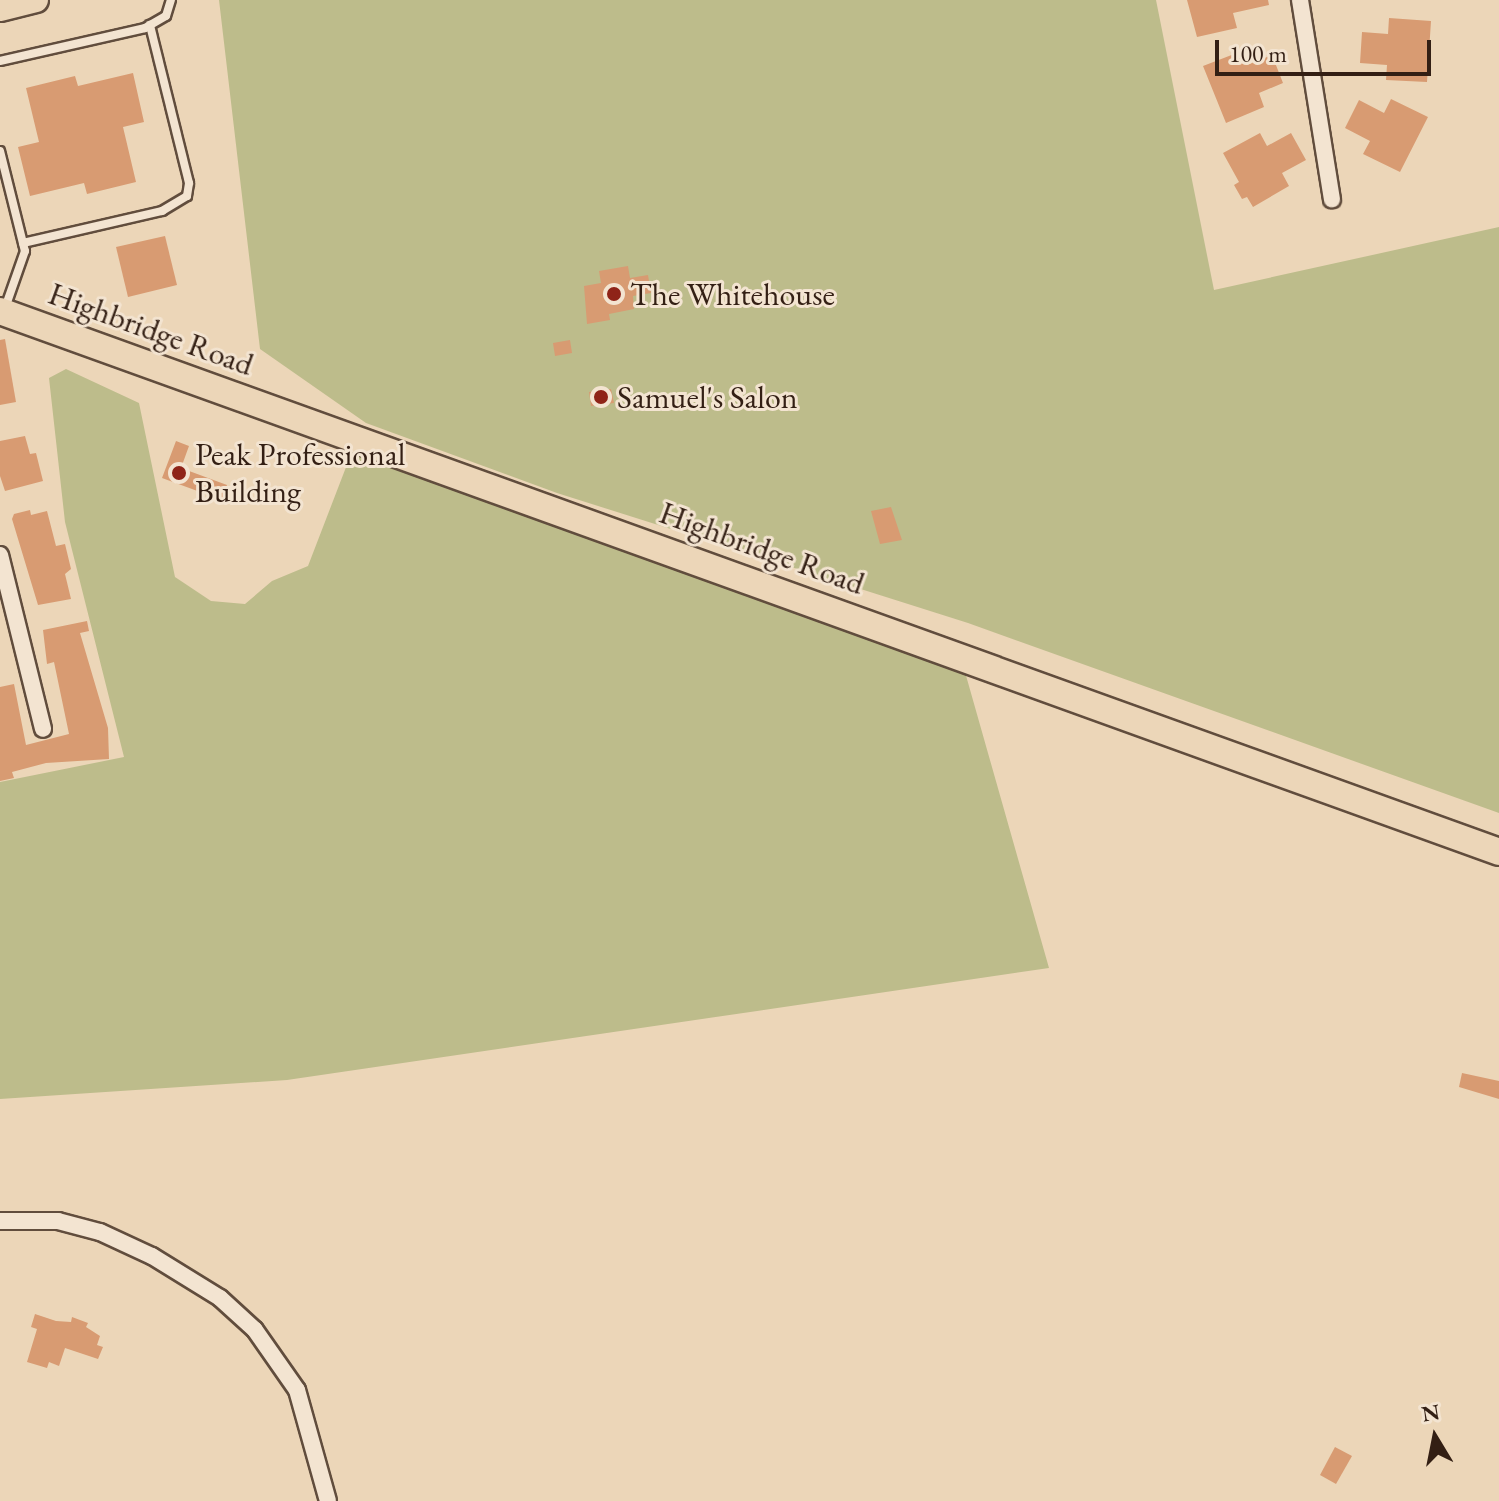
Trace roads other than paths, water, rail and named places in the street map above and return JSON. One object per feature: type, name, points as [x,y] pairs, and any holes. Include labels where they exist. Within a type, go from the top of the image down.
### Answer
[{"type":"highway","name":"Highbridge Road","points":[[2,312],[1499,852]]},
{"type":"main road","points":[[0,9],[36,0]]},
{"type":"street","points":[[1300,0],[1332,199]]},
{"type":"street","points":[[0,555],[43,729]]},
{"type":"street","points":[[0,1221],[58,1221],[100,1232],[152,1256],[220,1298],[255,1330],[297,1390],[328,1501]]},
{"type":"lane","points":[[0,61],[150,25],[166,16],[171,0]]},
{"type":"lane","points":[[23,243],[162,211],[187,196],[189,183],[150,25]]},
{"type":"lane","points":[[0,151],[25,251],[2,312]]},
{"type":"place","name":"The Whitehouse","points":[[614,294]]},
{"type":"place","name":"Samuel's Salon","points":[[601,397]]},
{"type":"place","name":"Peak Professional Building","points":[[179,473]]}]
